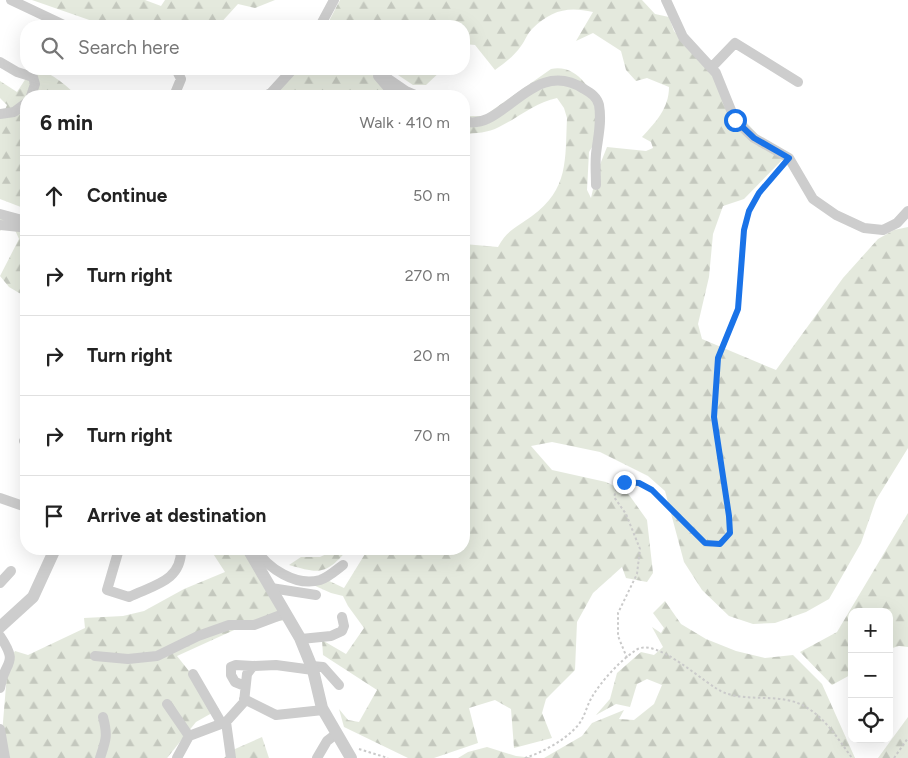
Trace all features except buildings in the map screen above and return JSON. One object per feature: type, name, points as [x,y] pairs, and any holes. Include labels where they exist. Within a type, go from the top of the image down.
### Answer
[{"type":"street","points":[[11,0],[53,20]]},
{"type":"street","points":[[323,20],[334,0]]},
{"type":"street","points":[[666,0],[683,37],[716,73],[727,105],[735,120],[754,138],[789,158],[812,199],[836,215],[864,228],[883,230],[898,223],[908,211]]},
{"type":"street","points":[[711,68],[735,43],[798,82]]},
{"type":"street","points":[[0,62],[20,73]]},
{"type":"street","points":[[26,75],[32,77],[35,84],[33,90]]},
{"type":"street","points":[[176,90],[181,79],[179,75]]},
{"type":"street","points":[[272,90],[286,75]]},
{"type":"street","points":[[379,75],[390,90]]},
{"type":"street","points":[[383,75],[405,90]]},
{"type":"street","points":[[470,121],[481,120],[498,112],[531,88],[548,81],[567,81],[582,87],[597,98],[599,104],[601,122],[596,156],[596,185]]},
{"type":"street","points":[[0,114],[14,112],[20,108]]},
{"type":"street","points":[[0,214],[20,220]]},
{"type":"street","points":[[0,225],[20,227]]},
{"type":"street","points":[[0,498],[20,505]]},
{"type":"street","points":[[0,627],[33,597],[52,555]]},
{"type":"street","points":[[117,555],[107,590],[129,597],[171,577],[180,566],[181,555]]},
{"type":"street","points":[[252,555],[300,640],[312,668],[323,710],[350,758]]},
{"type":"street","points":[[260,555],[274,569],[291,578],[312,581],[320,580],[343,565]]},
{"type":"street","points":[[0,583],[12,571]]},
{"type":"street","points":[[271,588],[316,595]]},
{"type":"street","points":[[95,656],[128,659],[157,656],[198,636],[229,625],[254,625],[286,613]]},
{"type":"street","points":[[300,640],[331,636],[342,631],[344,626],[342,617]]},
{"type":"street","points":[[0,636],[10,651],[11,662],[1,679],[0,688]]},
{"type":"street","points":[[245,686],[235,682],[231,675],[231,667],[236,665],[276,665],[323,667],[338,684]]},
{"type":"street","points":[[189,736],[224,723],[244,699],[247,674],[253,666]]},
{"type":"street","points":[[193,674],[224,723],[231,758]]},
{"type":"street","points":[[244,699],[276,715],[323,710]]},
{"type":"street","points":[[167,704],[189,736],[186,756],[177,758]]},
{"type":"street","points":[[100,758],[106,740],[107,727],[103,717]]},
{"type":"street","points":[[0,729],[5,758]]},
{"type":"street","points":[[317,758],[327,741],[340,739]]},
{"type":"path","points":[[627,658],[618,636],[618,612],[637,574],[640,548],[626,514],[614,497],[614,494],[624,482],[639,483],[661,497],[705,543],[720,544],[730,533],[714,417],[718,358],[738,309],[744,230],[749,211],[759,193],[789,158]]},
{"type":"path","points":[[525,758],[537,754],[556,743],[579,724],[592,696],[611,673],[638,649],[648,648],[692,670],[725,693],[794,702],[804,706],[829,726],[852,758]]},
{"type":"path","points":[[894,758],[908,738]]},
{"type":"path","points":[[340,739],[388,758]]},
{"type":"green space","points":[[32,0],[145,0],[161,6],[165,0],[275,0],[255,8],[238,4],[223,20],[89,20]]},
{"type":"green space","points":[[340,0],[642,0],[655,14],[669,17],[674,31],[695,54],[704,60],[735,110],[769,147],[783,159],[744,199],[723,206],[713,234],[709,277],[698,324],[702,339],[776,370],[843,278],[878,239],[894,230],[908,227],[908,448],[876,500],[861,543],[829,599],[806,612],[775,623],[753,624],[729,616],[702,590],[684,562],[665,491],[648,476],[600,452],[552,442],[531,446],[552,470],[606,482],[627,492],[647,520],[653,573],[647,582],[626,578],[622,567],[593,593],[577,622],[575,670],[546,699],[542,713],[552,738],[514,748],[511,709],[495,700],[469,708],[478,743],[434,758],[408,758],[344,727],[339,709],[348,720],[359,722],[377,690],[323,655],[322,640],[346,654],[364,628],[343,596],[331,593],[293,576],[325,579],[344,588],[364,555],[470,555],[470,245],[498,247],[509,233],[544,206],[553,195],[563,173],[567,118],[564,108],[557,98],[542,103],[499,127],[486,132],[470,134],[470,116],[484,116],[551,69],[569,70],[588,87],[602,110],[597,139],[589,152],[587,190],[591,198],[597,172],[607,147],[646,151],[653,148],[651,142],[642,137],[657,120],[664,108],[667,102],[669,87],[647,78],[636,81],[626,70],[621,51],[593,33],[576,41],[593,12],[584,10],[560,11],[546,17],[530,31],[518,50],[495,70],[475,45],[470,45],[470,20],[330,20]]},
{"type":"green space","points":[[28,75],[51,75],[70,90],[20,90],[20,207],[0,199],[0,112],[4,112],[7,105],[0,98],[0,81],[17,92]]},
{"type":"green space","points":[[290,75],[373,75],[387,90],[276,90]]},
{"type":"green space","points":[[398,75],[437,75],[426,85],[413,85]]},
{"type":"green space","points":[[0,210],[20,215],[20,293],[9,287],[0,276],[19,239],[15,230],[3,228],[0,231]]},
{"type":"green space","points":[[908,513],[908,647],[893,648],[893,608],[851,608]]},
{"type":"green space","points":[[214,555],[249,555],[287,620],[243,626],[177,656],[219,709],[196,722],[167,758],[0,758],[8,662],[15,651],[28,655],[85,628],[84,618],[123,616],[144,611],[184,589],[225,572]]},
{"type":"green space","points":[[324,555],[343,555],[334,564],[322,570],[308,570],[289,565],[301,557],[320,557]]},
{"type":"green space","points":[[665,601],[681,624],[706,639],[736,651],[765,658],[793,655],[822,684],[855,758],[544,758],[582,736],[592,723],[624,710],[619,719],[634,720],[654,704],[662,685],[647,679],[637,684],[630,707],[616,704],[596,715],[610,699],[617,673],[641,652],[654,655],[663,647],[652,627],[661,633],[664,628],[653,613]]},
{"type":"green space","points":[[848,614],[848,676],[832,685],[800,652],[837,632]]},
{"type":"green space","points":[[908,717],[908,758],[878,758],[889,743],[893,743],[893,738]]},
{"type":"green space","points":[[262,737],[269,758],[224,758],[235,749]]},
{"type":"green space","points":[[487,747],[516,756],[534,758],[458,758],[468,752]]},
{"type":"route","points":[[624,482],[639,483],[652,490],[705,543],[720,544],[730,533],[723,470],[717,447],[714,417],[718,358],[738,309],[744,230],[749,211],[759,193],[789,158],[754,138],[735,120]]}]
